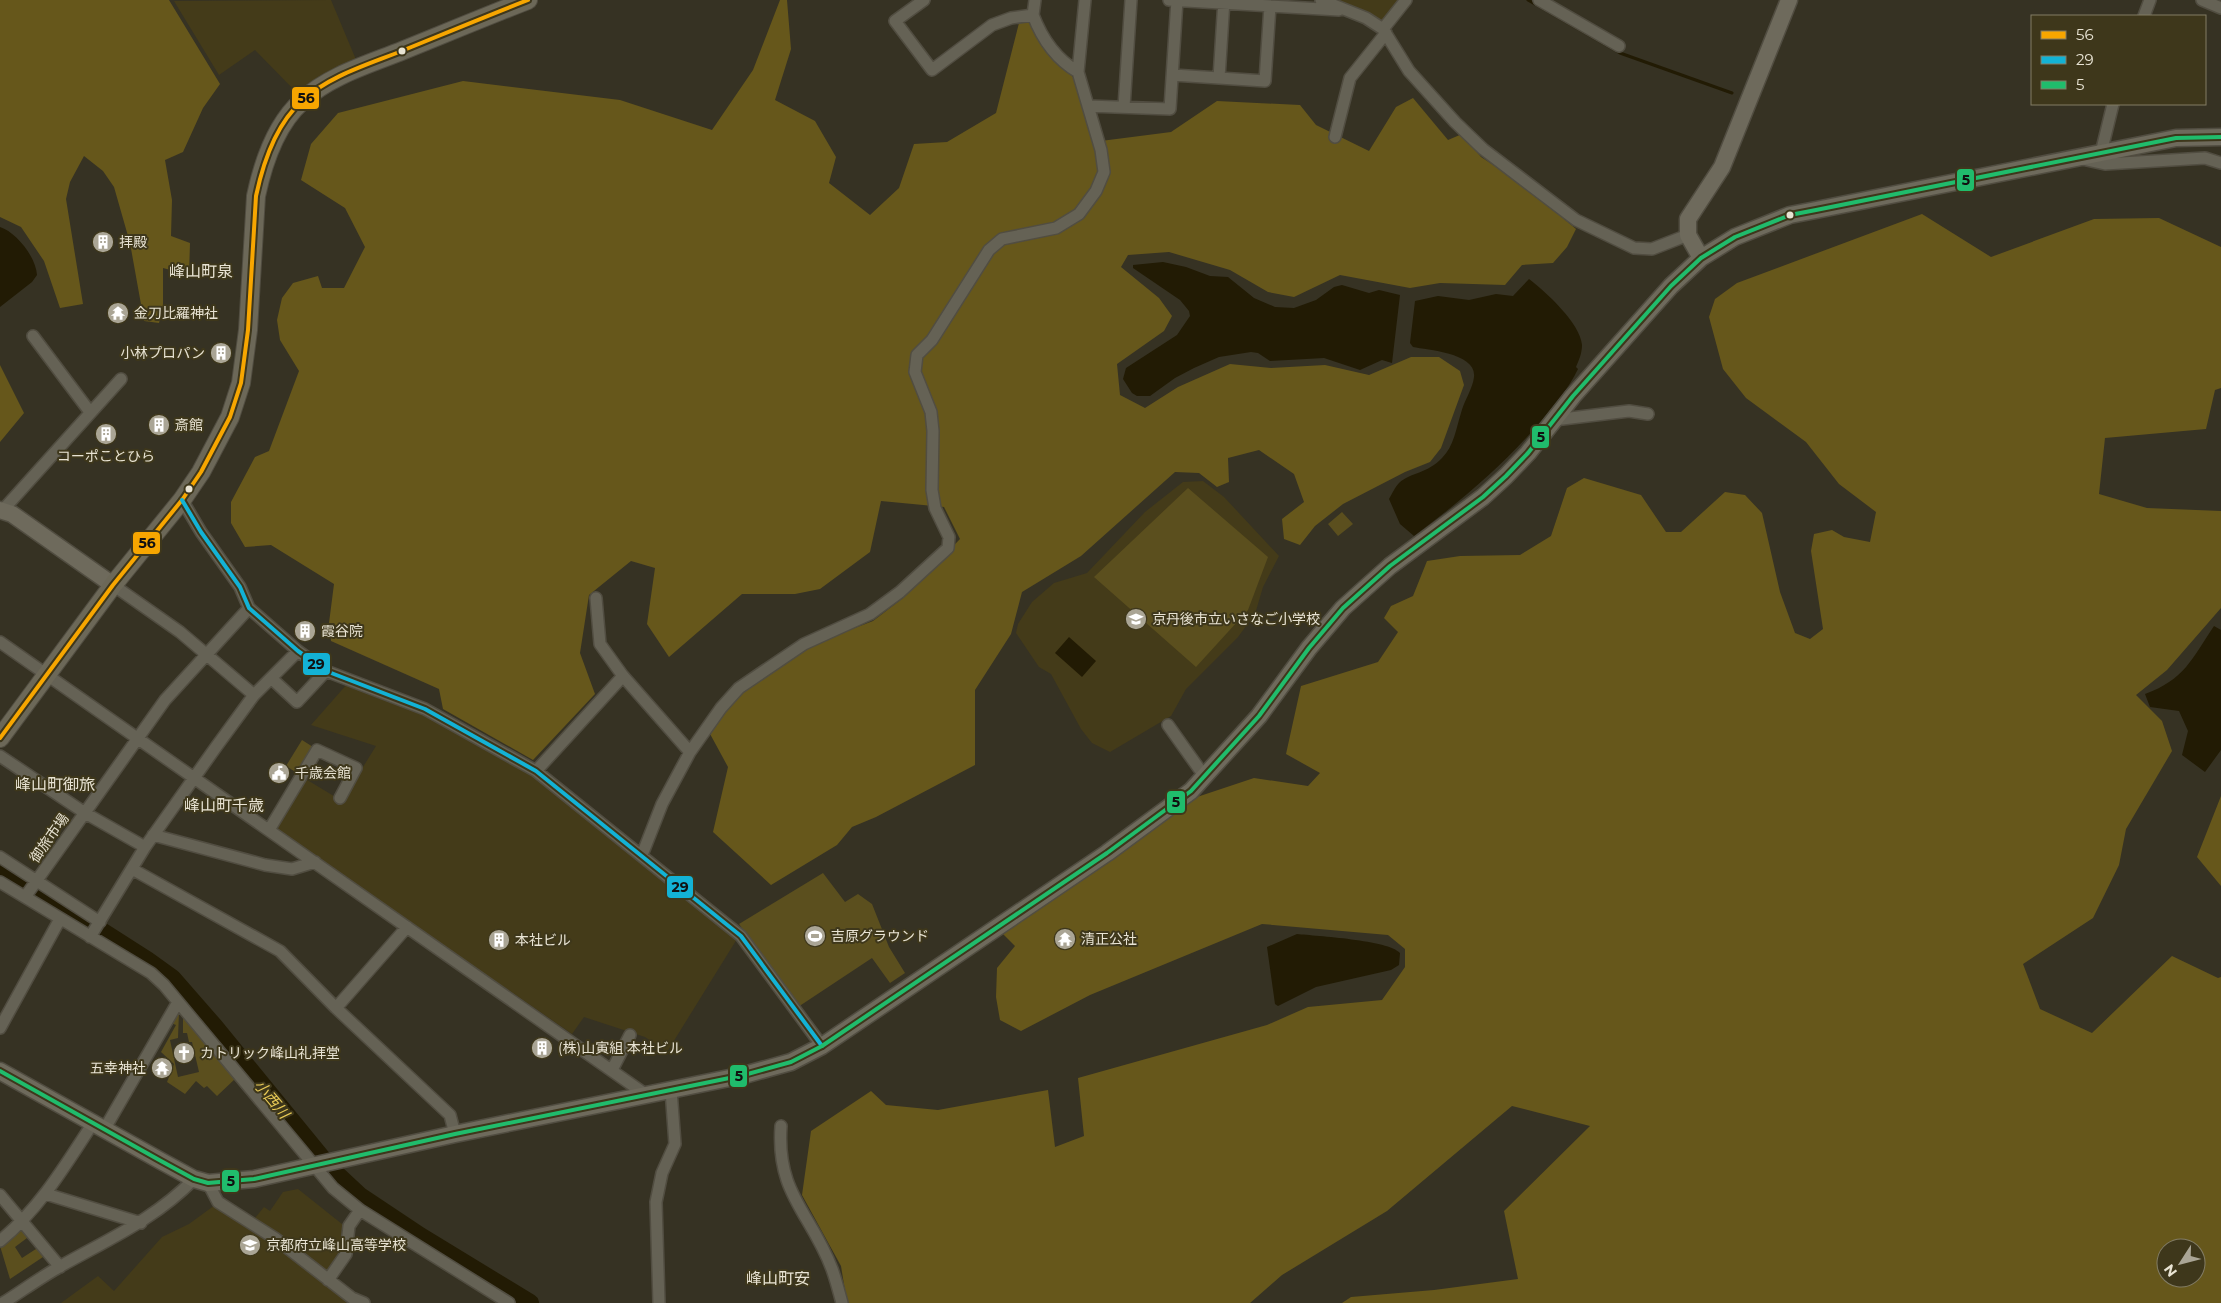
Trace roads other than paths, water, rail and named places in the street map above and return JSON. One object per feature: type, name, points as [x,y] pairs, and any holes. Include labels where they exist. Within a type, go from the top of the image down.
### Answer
[{"type":"main road","points":[[0,738],[111,588],[182,500],[209,458],[230,416],[241,383],[248,330],[256,196],[264,163],[284,124],[301,101],[335,78],[509,5],[528,0]]},
{"type":"street","points":[[924,0],[895,21],[932,70],[992,25],[1010,18],[1033,15]]},
{"type":"street","points":[[1035,0],[1033,15],[1045,41],[1057,56],[1078,72]]},
{"type":"street","points":[[642,855],[662,804],[690,752],[721,708],[739,688],[804,644],[870,614],[900,592],[948,548],[949,537],[935,508],[932,490],[933,431],[931,412],[915,372],[917,355],[932,340],[989,250],[1002,239],[1056,228],[1079,214],[1096,191],[1104,172],[1101,150],[1078,72],[1085,0]]},
{"type":"street","points":[[1124,107],[1131,0]]},
{"type":"street","points":[[1169,0],[1345,11]]},
{"type":"street","points":[[1088,106],[1170,109],[1177,0]]},
{"type":"street","points":[[1321,0],[1366,18],[1384,31],[1408,72],[1455,122],[1484,149],[1576,220],[1634,248],[1652,249],[1688,235]]},
{"type":"street","points":[[1335,136],[1350,78],[1406,0]]},
{"type":"street","points":[[1539,0],[1619,46]]},
{"type":"street","points":[[1701,258],[1688,235],[1688,219],[1722,167],[1789,0]]},
{"type":"street","points":[[2144,15],[2150,0]]},
{"type":"street","points":[[2202,0],[2221,8]]},
{"type":"street","points":[[1219,78],[1224,2]]},
{"type":"street","points":[[1173,74],[1265,81],[1270,6]]},
{"type":"street","points":[[2101,154],[2113,105]]},
{"type":"street","points":[[3,1303],[60,1267],[141,1223],[201,1181],[254,1179],[455,1134],[744,1075],[791,1062],[822,1046],[1107,854],[1191,791],[1259,716],[1309,648],[1343,608],[1390,566],[1483,497],[1528,453],[1554,420],[1671,286],[1701,258],[1735,237],[1790,215],[2176,138],[2221,137]]},
{"type":"street","points":[[2081,158],[2105,164],[2205,158],[2221,163]]},
{"type":"street","points":[[33,336],[90,412]]},
{"type":"street","points":[[121,379],[1,511],[12,514],[111,588],[180,632],[254,695]]},
{"type":"street","points":[[1554,420],[1629,411],[1648,414]]},
{"type":"street","points":[[182,500],[201,532],[240,587],[249,608],[298,650],[326,671],[424,709],[536,771],[741,936],[822,1046]]},
{"type":"street","points":[[596,598],[600,644],[623,676],[690,752]]},
{"type":"street","name":"御旅市場","points":[[26,896],[165,700],[249,608]]},
{"type":"street","points":[[0,642],[47,673],[645,1094]]},
{"type":"street","points":[[96,929],[152,835],[254,695],[298,650]]},
{"type":"street","points":[[271,678],[297,702],[326,671]]},
{"type":"street","points":[[536,771],[623,676]]},
{"type":"street","points":[[1168,725],[1204,777]]},
{"type":"street","points":[[269,830],[317,750],[356,768],[340,798]]},
{"type":"street","points":[[0,756],[85,813],[145,847]]},
{"type":"street","points":[[152,835],[265,865],[292,869],[315,862]]},
{"type":"street","points":[[0,857],[37,882],[151,973],[178,1002],[333,1188],[360,1210],[509,1303]]},
{"type":"street","points":[[132,869],[280,951],[336,1008],[450,1115],[455,1134]]},
{"type":"street","points":[[0,882],[26,896],[60,919],[96,929]]},
{"type":"street","points":[[0,1028],[60,919]]},
{"type":"street","points":[[336,1008],[407,927]]},
{"type":"street","points":[[0,1241],[23,1222],[98,1126],[178,1002]]},
{"type":"street","points":[[612,1070],[630,1035]]},
{"type":"street","points":[[0,1071],[201,1181],[218,1202],[276,1238],[352,1298],[364,1303]]},
{"type":"street","points":[[659,1303],[656,1202],[662,1173],[674,1144],[671,1090]]},
{"type":"street","points":[[781,1126],[781,1160],[786,1180],[832,1269],[842,1303]]},
{"type":"street","points":[[46,1194],[141,1223]]},
{"type":"street","points":[[0,1195],[60,1267]]},
{"type":"street","points":[[328,1280],[346,1254],[349,1226],[360,1210]]},
{"type":"waterway","points":[[1528,0],[1620,53],[1732,93]]},
{"type":"waterway","name":"小西川","points":[[0,866],[172,978],[214,1026],[330,1168],[360,1196],[420,1236],[530,1303]]},
{"type":"place","name":"拝殿","points":[[103,242]]},
{"type":"place","name":"金刀比羅神社","points":[[118,313]]},
{"type":"place","name":"小林プロパン","points":[[221,353]]},
{"type":"place","name":"斎館","points":[[159,425]]},
{"type":"place","name":"コーポことひら","points":[[106,434]]},
{"type":"place","name":"京丹後市立いさなご小学校","points":[[1136,619]]},
{"type":"place","name":"霞谷院","points":[[305,631]]},
{"type":"place","name":"千歳会館","points":[[279,773]]},
{"type":"place","name":"吉原グラウンド","points":[[815,936]]},
{"type":"place","name":"清正公社","points":[[1065,939]]},
{"type":"place","name":"本社ビル","points":[[499,940]]},
{"type":"place","name":"(株)山寅組 本社ビル","points":[[542,1048]]},
{"type":"place","name":"カトリック峰山礼拝堂","points":[[184,1053]]},
{"type":"place","name":"五幸神社","points":[[162,1068]]},
{"type":"place","name":"京都府立峰山高等学校","points":[[250,1245]]},
{"type":"district","name":"峰山町泉","points":[[201,271]]},
{"type":"district","name":"峰山町御旅","points":[[55,784]]},
{"type":"district","name":"峰山町千歳","points":[[224,805]]},
{"type":"district","name":"峰山町安","points":[[778,1278]]}]
